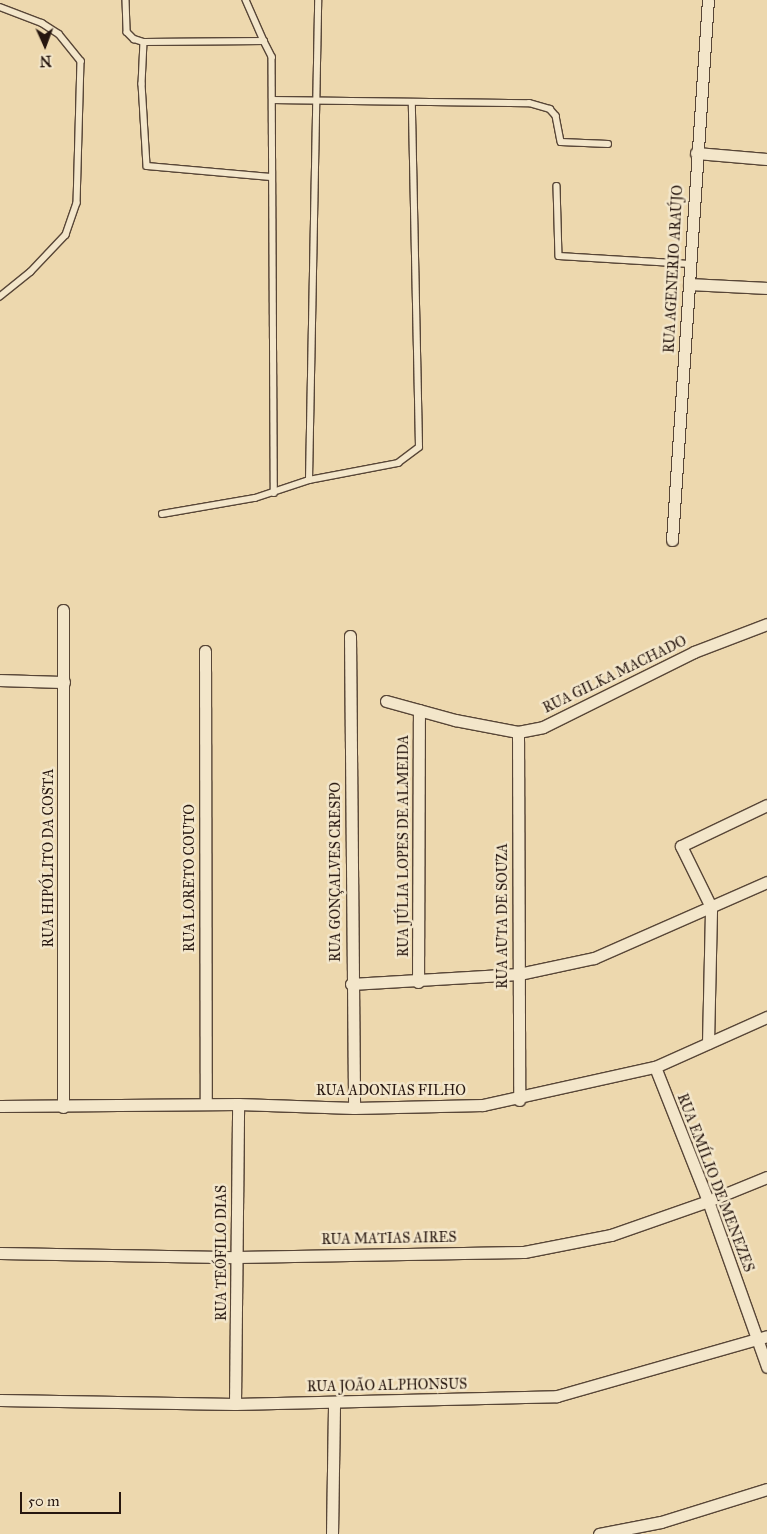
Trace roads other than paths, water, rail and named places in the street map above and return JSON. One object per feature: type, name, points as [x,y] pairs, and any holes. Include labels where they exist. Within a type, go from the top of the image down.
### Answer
[{"type":"street","name":"RUA AGENERIO ARAÚJO","points":[[672,540],[696,154],[708,0]]},
{"type":"street","points":[[696,154],[767,159]]},
{"type":"street","points":[[689,284],[767,288]]},
{"type":"street","name":"RUA HIPÓLITO DA COSTA","points":[[63,610],[63,1106]]},
{"type":"street","name":"RUA GILKA MACHADO","points":[[386,701],[518,732],[543,727],[694,652],[767,624]]},
{"type":"street","name":"RUA GONÇALVES CRESPO","points":[[350,636],[351,984],[354,1108]]},
{"type":"street","name":"RUA LORETO COUTO","points":[[205,651],[206,1104]]},
{"type":"street","points":[[0,680],[64,682]]},
{"type":"street","name":"RUA JÚLIA LOPES DE ALMEIDA","points":[[418,982],[419,710]]},
{"type":"street","name":"RUA AUTA DE SOUZA","points":[[518,732],[519,1100]]},
{"type":"street","points":[[708,1044],[711,907],[681,846],[767,805]]},
{"type":"street","points":[[351,984],[418,982],[519,974],[594,958],[767,882]]},
{"type":"street","name":"RUA ADONIAS FILHO","points":[[0,1106],[238,1104],[354,1108],[483,1105],[519,1100],[655,1067],[767,1017]]},
{"type":"street","name":"RUA EMÍLIO DE MENEZES","points":[[655,1067],[762,1339],[767,1367]]},
{"type":"street","name":"RUA TEÓFILO DIAS","points":[[235,1404],[238,1104]]},
{"type":"street","name":"RUA MATIAS AIRES","points":[[0,1253],[237,1257],[524,1252],[611,1235],[708,1201],[767,1176]]},
{"type":"street","name":"RUA JOÃO ALPHONSUS","points":[[0,1400],[235,1404],[557,1396],[762,1339]]},
{"type":"street","points":[[332,1534],[334,1403]]},
{"type":"street","points":[[599,1534],[661,1522],[767,1490]]},
{"type":"lane","points":[[126,0],[128,32],[134,39],[144,42],[264,41]]},
{"type":"lane","points":[[246,0],[272,57],[271,177],[274,493]]},
{"type":"lane","points":[[308,480],[318,0]]},
{"type":"lane","points":[[0,7],[42,23],[59,34],[81,61],[77,203],[66,235],[32,272],[0,297]]},
{"type":"lane","points":[[144,42],[142,84],[147,166],[271,177]]},
{"type":"lane","points":[[272,100],[541,105],[556,116],[561,142],[608,144]]},
{"type":"lane","points":[[162,514],[274,493],[308,480],[398,463],[420,447],[412,103]]},
{"type":"lane","points":[[557,186],[559,256],[690,264]]}]
